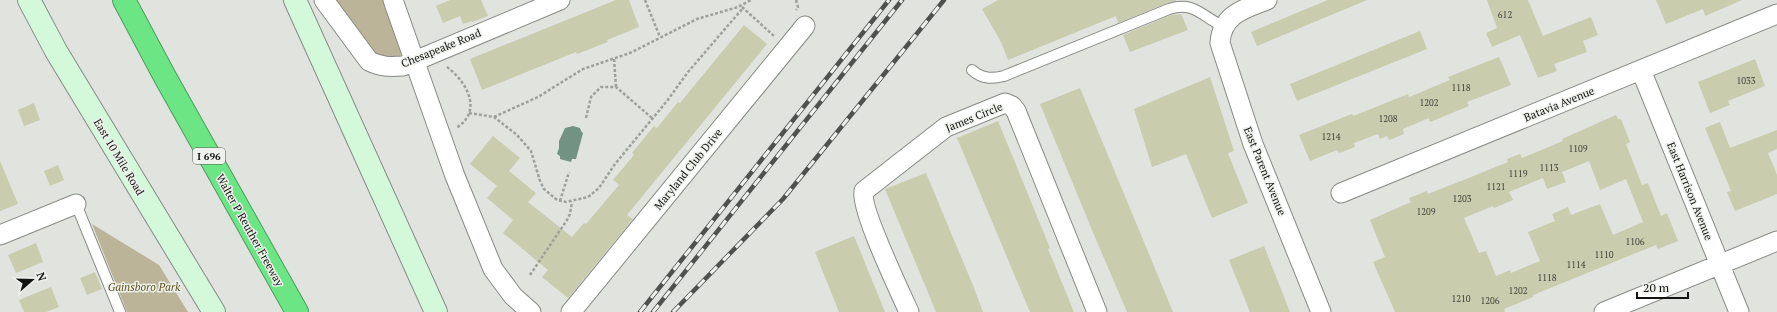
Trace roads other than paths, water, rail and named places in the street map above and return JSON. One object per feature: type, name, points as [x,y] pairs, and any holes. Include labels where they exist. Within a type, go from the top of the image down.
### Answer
[{"type":"highway","name":"Walter P Reuther Freeway","points":[[124,0],[165,77],[296,312]]},
{"type":"main road","name":"East 10 Mile Road","points":[[29,0],[56,51],[214,312]]},
{"type":"main road","points":[[295,0],[436,312]]},
{"type":"street","name":"Chesapeake Road","points":[[324,0],[369,61],[380,66],[390,67],[403,66],[560,0]]},
{"type":"street","points":[[393,0],[455,176],[493,269],[513,296],[531,312]]},
{"type":"street","points":[[1223,26],[1235,13],[1267,0]]},
{"type":"street","name":"Batavia Avenue","points":[[1341,193],[1777,14]]},
{"type":"street","name":"Maryland Club Drive","points":[[571,312],[799,20]]},
{"type":"street","name":"East Parent Avenue","points":[[1223,26],[1220,36],[1221,48],[1251,138],[1321,312]]},
{"type":"street","name":"East Harrison Avenue","points":[[1641,70],[1739,312]]},
{"type":"street","name":"James Circle","points":[[909,312],[869,217],[863,198],[864,191],[946,127],[1005,103],[1012,106],[1016,111],[1097,312]]},
{"type":"street","points":[[0,235],[76,204]]},
{"type":"street","points":[[1604,312],[1777,241]]},
{"type":"lane","points":[[972,70],[979,76],[994,79],[1004,76],[1169,9],[1181,6],[1190,7],[1206,16],[1213,22],[1223,26]]},
{"type":"lane","points":[[76,204],[120,312]]},
{"type":"railway","points":[[640,312],[889,0]]},
{"type":"railway","points":[[653,312],[902,0]]},
{"type":"railway","points":[[673,312],[783,199],[944,0]]},
{"type":"park label","name":"Gainsboro Park","points":[[144,287]]}]
